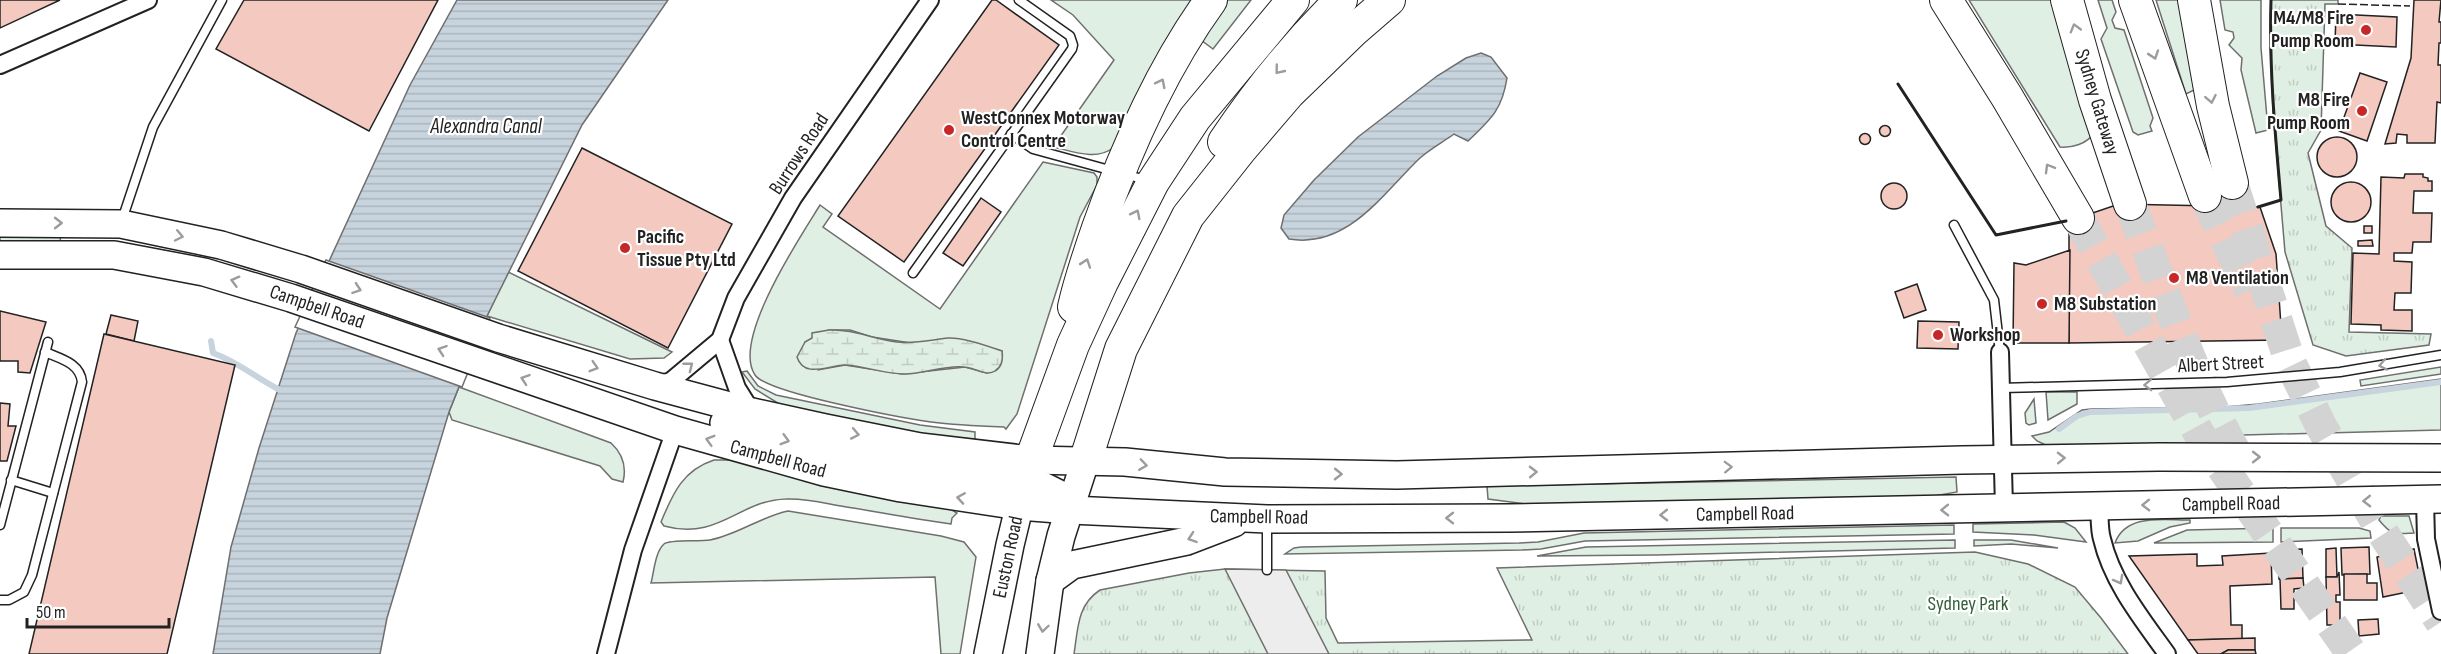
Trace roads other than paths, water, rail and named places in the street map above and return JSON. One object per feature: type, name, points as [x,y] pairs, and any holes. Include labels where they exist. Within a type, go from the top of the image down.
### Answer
[{"type":"highway","points":[[1059,381],[1079,284],[1118,172],[1188,32],[1211,0]]},
{"type":"highway","points":[[1025,483],[1059,381],[1101,282],[1153,182],[1195,118],[1293,0]]},
{"type":"highway","points":[[1085,462],[1089,409],[1108,348],[1173,219],[1245,111],[1316,24],[1341,0]]},
{"type":"highway","points":[[1085,462],[1121,350],[1188,216],[1289,93],[1389,0]]},
{"type":"highway","points":[[1946,0],[2007,97],[2078,218]]},
{"type":"highway","name":"Sydney Gateway","points":[[2067,0],[2095,100],[2130,204]]},
{"type":"highway","points":[[2135,0],[2170,102],[2219,190],[2212,106],[2194,0]]},
{"type":"main road","name":"Campbell Road","points":[[0,223],[122,224],[221,245],[301,269],[498,338],[655,387],[752,412],[920,447],[1025,483],[1071,510],[1257,518],[1521,518],[2433,500]]},
{"type":"main road","name":"Campbell Road","points":[[0,255],[114,255],[204,272],[291,298],[675,430],[824,472],[901,488],[1025,483],[1085,462],[1125,462],[1225,472],[1397,475],[2159,457],[2441,458]]},
{"type":"main road","points":[[655,387],[689,410],[721,423],[821,451],[928,470],[1025,483]]},
{"type":"main road","points":[[1040,654],[1050,581],[1061,536],[1085,462]]},
{"type":"main road","name":"Euston Road","points":[[988,654],[1025,483]]},
{"type":"main road","points":[[1050,581],[1072,565],[1187,540],[1257,518]]},
{"type":"street","points":[[0,66],[148,0]]},
{"type":"street","name":"Burrows Road","points":[[655,387],[671,381],[720,340],[736,298],[793,198],[930,0]]},
{"type":"street","points":[[114,255],[122,224]]},
{"type":"street","points":[[720,340],[737,388],[752,412]]},
{"type":"street","points":[[2001,352],[2004,508]]},
{"type":"street","points":[[606,654],[633,550],[675,430]]},
{"type":"street","points":[[2433,500],[2426,540],[2441,611]]},
{"type":"street","points":[[2099,506],[2104,549],[2136,611],[2167,654]]},
{"type":"lane","points":[[122,224],[153,127],[222,0]]},
{"type":"lane","points":[[913,273],[1073,45],[1070,36],[1019,0]]},
{"type":"lane","points":[[1011,134],[1033,149],[1153,182]]},
{"type":"lane","points":[[1954,225],[1994,300],[2001,352]]},
{"type":"lane","points":[[0,525],[48,342]]},
{"type":"lane","points":[[0,600],[9,600],[24,592],[32,575],[82,382],[81,375],[74,365],[45,352]]},
{"type":"lane","name":"Albert Street","points":[[2001,388],[2227,382],[2348,371],[2441,355]]},
{"type":"lane","points":[[11,480],[53,493]]},
{"type":"lane","points":[[1257,518],[1267,570]]},
{"type":"water","name":"Alexandra Canal","points":[[457,0],[668,0],[582,125],[487,316],[449,412],[387,618],[380,654],[213,654],[231,547],[259,448],[296,333],[410,85]]},
{"type":"water","points":[[1481,53],[1491,57],[1507,78],[1499,106],[1468,141],[1454,134],[1428,152],[1378,202],[1347,227],[1310,240],[1289,239],[1281,228],[1284,215],[1314,180],[1358,137],[1437,76],[1466,58]]},
{"type":"waterway","points":[[211,341],[213,353],[278,389]]},
{"type":"waterway","points":[[2059,429],[2077,416],[2090,412],[2249,408],[2441,382]]},
{"type":"tunnel","points":[[2232,183],[2290,362],[2321,426],[2381,530],[2441,622]]},
{"type":"tunnel","points":[[2205,196],[2250,290]]},
{"type":"tunnel","points":[[2130,204],[2210,404],[2244,467]]},
{"type":"tunnel","points":[[2078,218],[2201,437],[2352,654]]},
{"type":"place","name":"M4/M8 Fire Pump Room","points":[[2366,30]]},
{"type":"place","name":"M8 Fire Pump Room","points":[[2362,111]]},
{"type":"place","name":"WestConnex Motorway Control Centre","points":[[949,130]]},
{"type":"place","name":"Pacific Tissue Pty Ltd","points":[[625,248]]},
{"type":"place","name":"M8 Ventilation","points":[[2174,278]]},
{"type":"place","name":"M8 Substation","points":[[2042,304]]},
{"type":"place","name":"Workshop","points":[[1938,335]]},
{"type":"park label","name":"Sydney Park","points":[[1968,604]]}]
